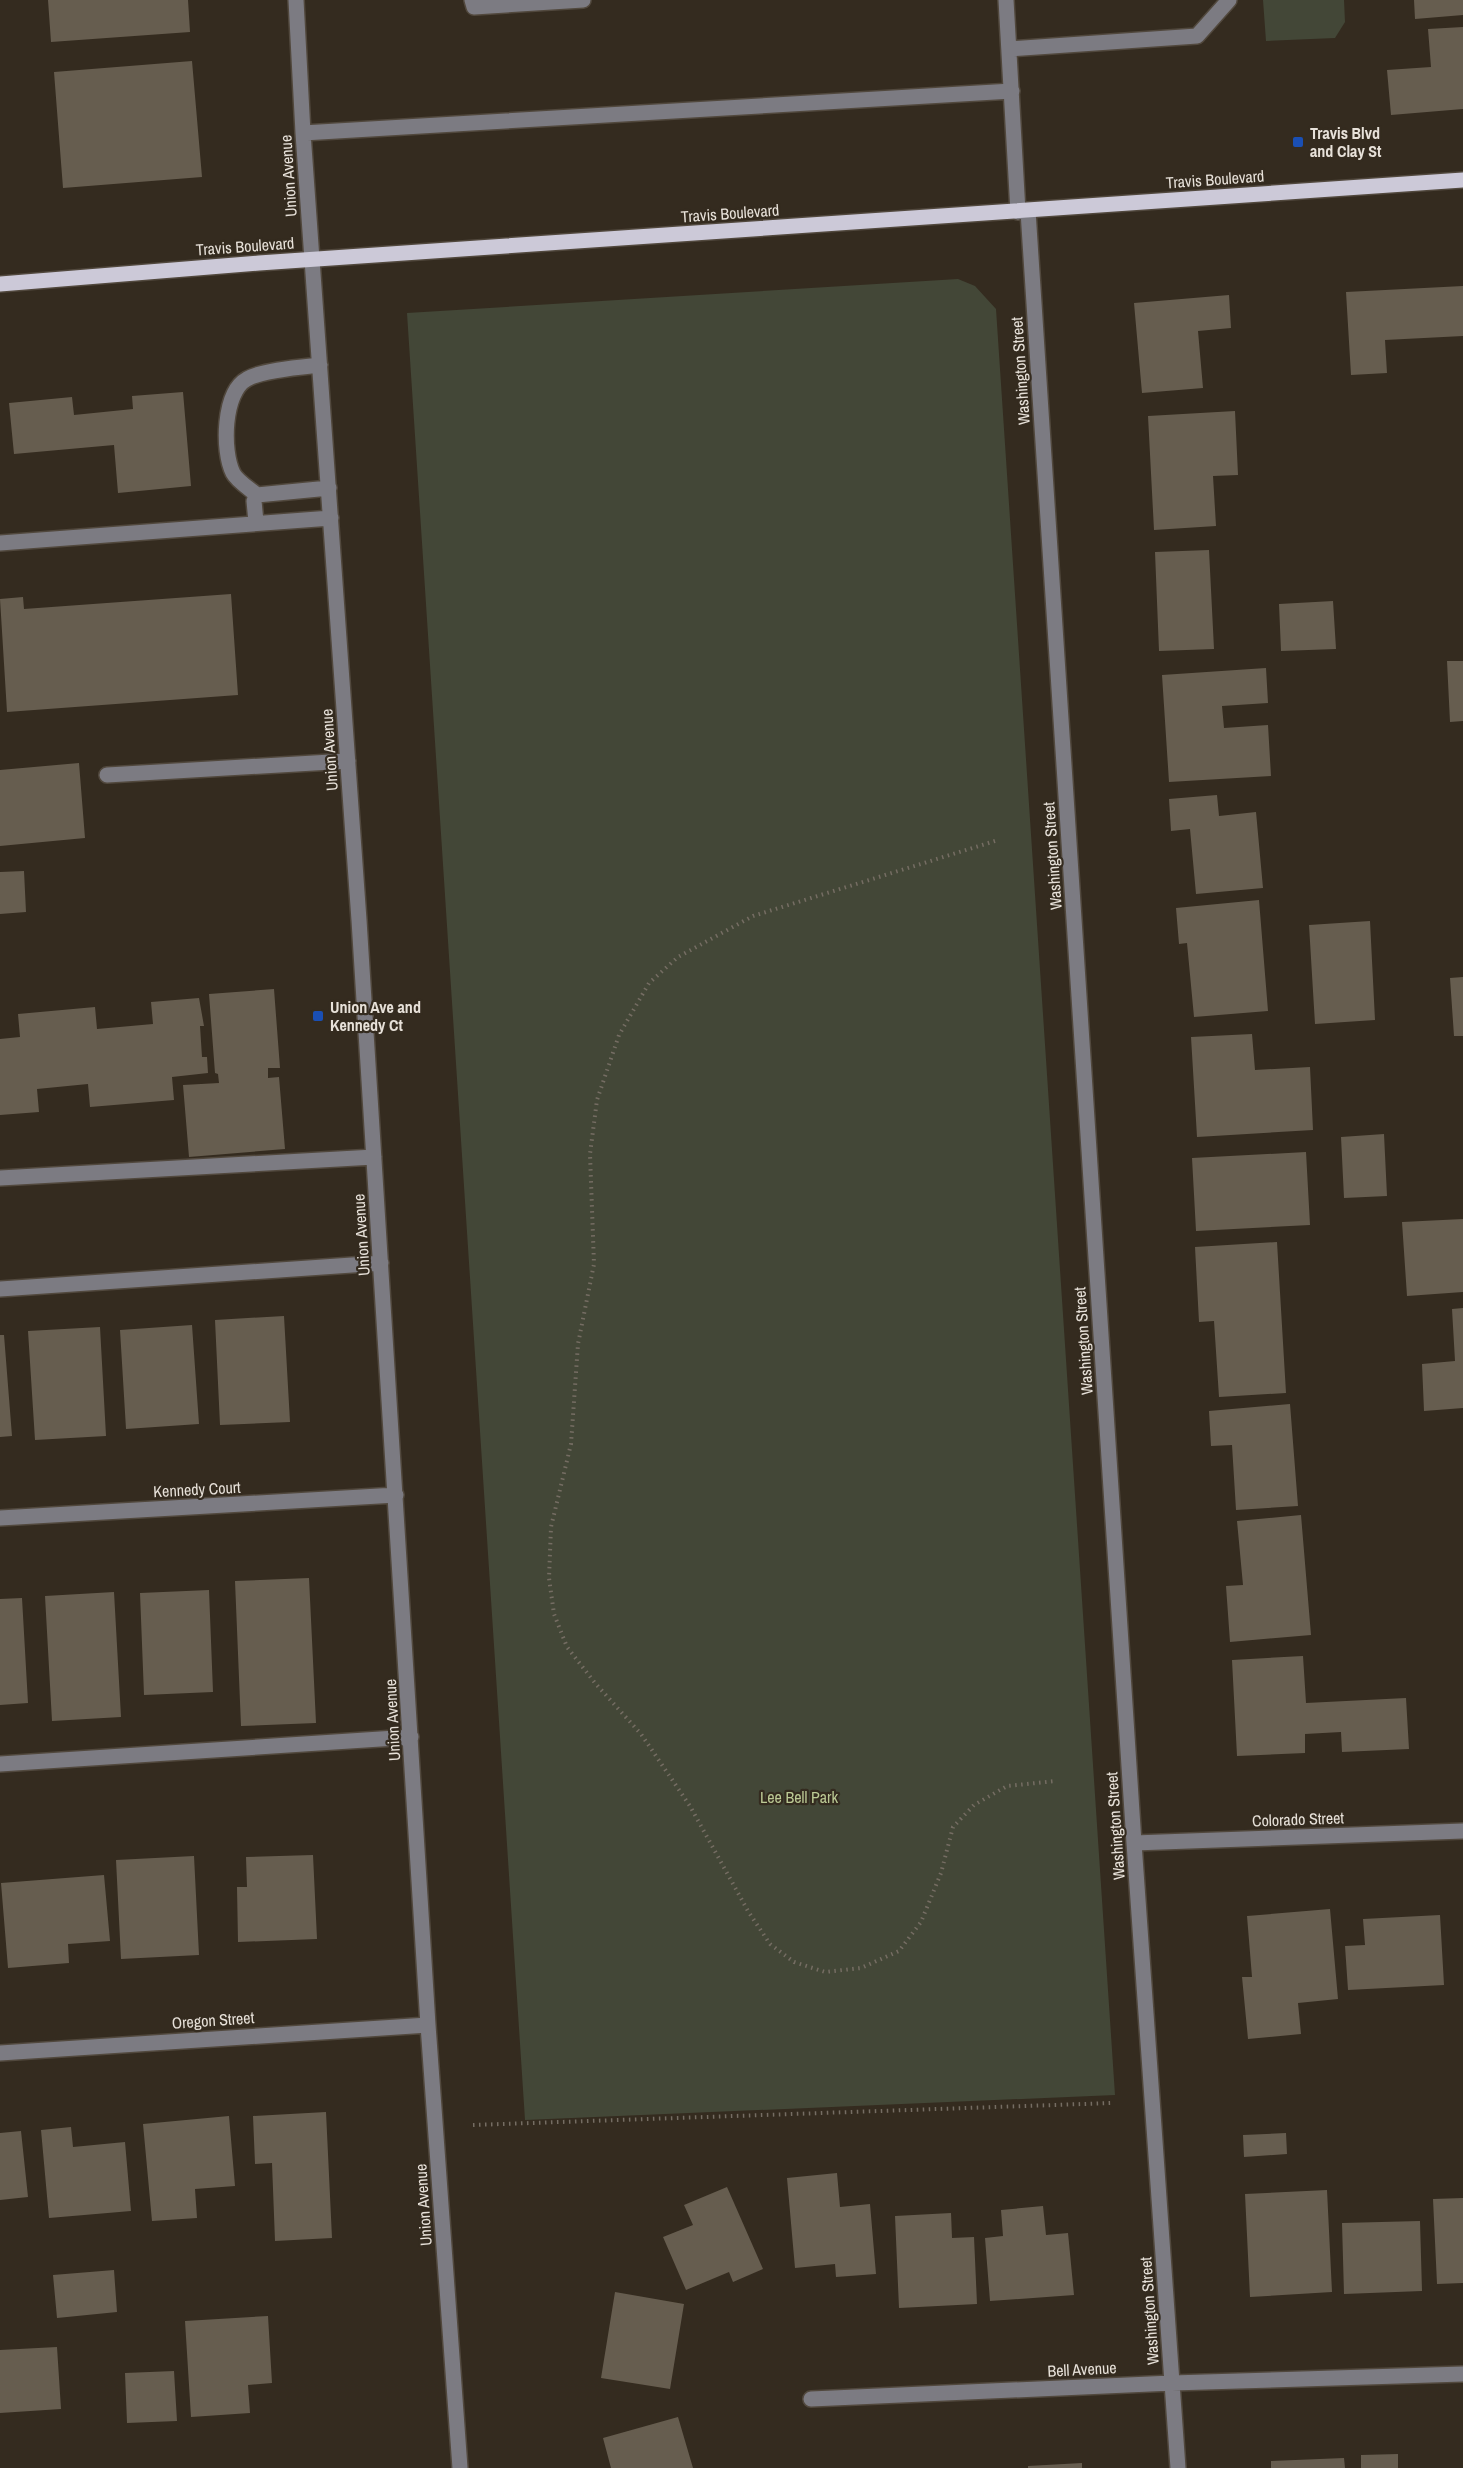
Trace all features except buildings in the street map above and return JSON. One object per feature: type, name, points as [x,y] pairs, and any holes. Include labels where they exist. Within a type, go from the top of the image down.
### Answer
[{"type":"main road","name":"Travis Boulevard","points":[[0,284],[312,259],[1463,180]]},
{"type":"street","name":"Union Avenue","points":[[296,0],[303,133],[381,1263],[428,2025],[460,2468]]},
{"type":"street","points":[[472,0],[474,7],[583,0]]},
{"type":"street","name":"Washington Street","points":[[1006,0],[1023,211],[1178,2468]]},
{"type":"street","points":[[1009,49],[1197,36],[1229,0]]},
{"type":"street","points":[[303,133],[1012,91]]},
{"type":"street","points":[[320,365],[279,370],[246,379],[230,400],[224,443],[233,475],[256,495],[329,488]]},
{"type":"street","points":[[256,495],[254,501],[256,522]]},
{"type":"street","points":[[0,543],[331,518]]},
{"type":"street","points":[[107,775],[348,761]]},
{"type":"street","points":[[0,1178],[374,1156]]},
{"type":"street","points":[[0,1288],[381,1263]]},
{"type":"street","name":"Kennedy Court","points":[[0,1518],[396,1495]]},
{"type":"street","points":[[0,1764],[411,1737]]},
{"type":"street","name":"Colorado Street","points":[[1134,1843],[1463,1831]]},
{"type":"street","name":"Oregon Street","points":[[0,2053],[428,2025]]},
{"type":"street","name":"Bell Avenue","points":[[812,2399],[1172,2383],[1463,2374]]},
{"type":"path","points":[[995,841],[753,916],[678,957],[649,983],[619,1035],[597,1100],[590,1154],[594,1264],[578,1344],[571,1444],[551,1527],[549,1578],[554,1614],[567,1647],[595,1683],[641,1734],[690,1806],[759,1928],[771,1944],[794,1962],[825,1972],[852,1970],[899,1951],[921,1922],[941,1873],[953,1827],[974,1805],[1007,1786],[1056,1781]]},
{"type":"path","points":[[473,2125],[1112,2103]]},
{"type":"green space","points":[[1263,0],[1344,0],[1345,22],[1335,38],[1266,41]]},
{"type":"green space","name":"Lee Bell Park","points":[[958,279],[975,286],[996,309],[1115,2095],[525,2120],[407,313]]},
{"type":"place","name":"Travis Blvd and Clay St","points":[[1298,142]]},
{"type":"place","name":"Union Ave and Kennedy Ct","points":[[318,1016]]}]
